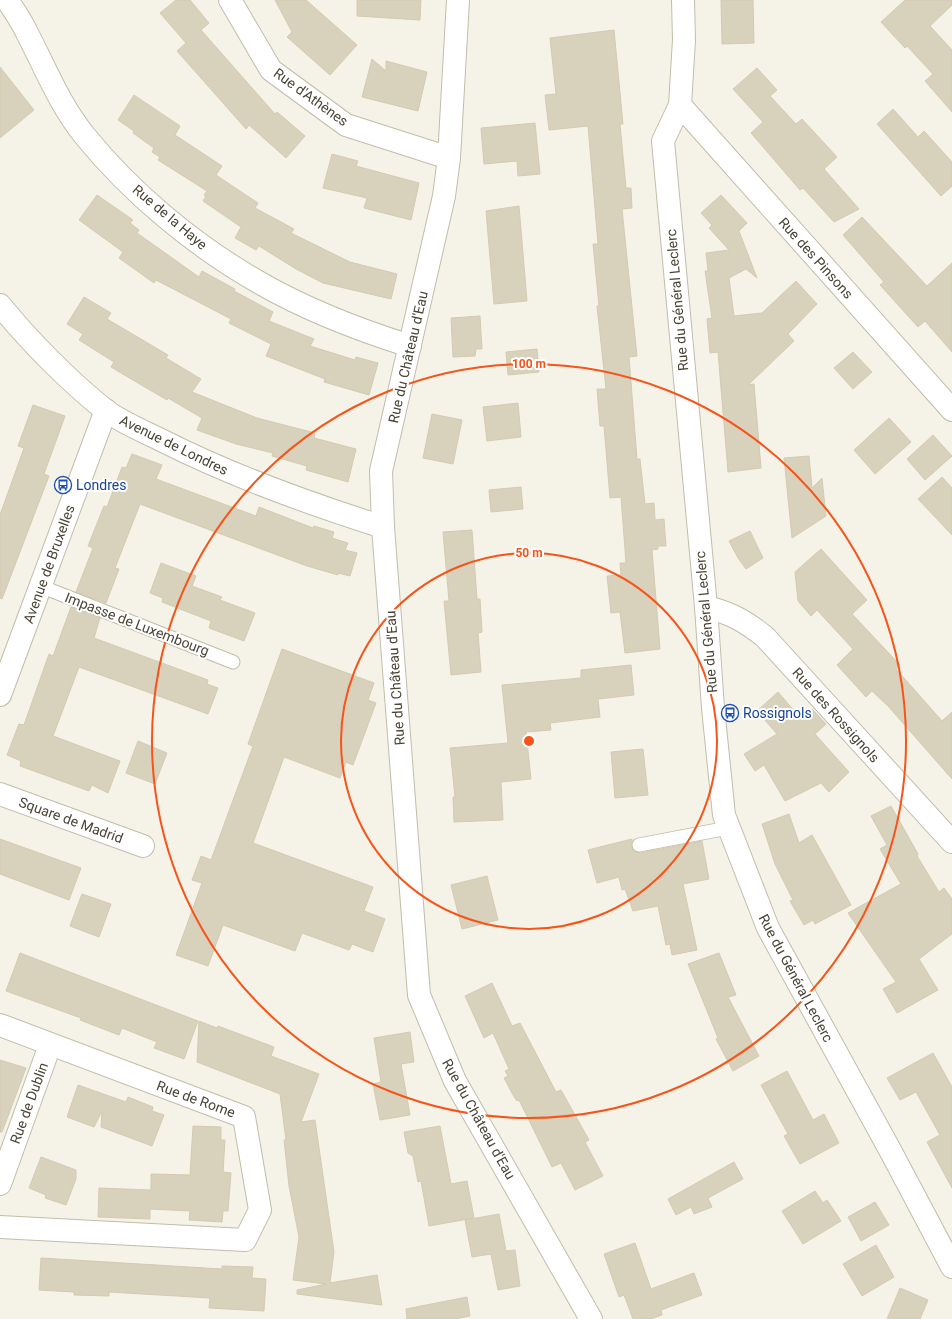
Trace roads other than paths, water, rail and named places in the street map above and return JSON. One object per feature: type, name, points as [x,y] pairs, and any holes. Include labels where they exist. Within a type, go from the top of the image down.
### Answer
[{"type":"street","name":"Rue de la Haye","points":[[7,0],[26,29],[52,86],[85,136],[129,183],[170,221],[218,256],[260,283],[306,307],[357,328],[410,346]]},
{"type":"street","name":"Rue d'Athènes","points":[[230,0],[271,70],[346,125],[449,158]]},
{"type":"street","name":"Rue du Château d'Eau","points":[[458,0],[449,158],[444,196],[381,470],[419,995],[455,1081],[591,1319]]},
{"type":"street","name":"Rue du Général Leclerc","points":[[683,0],[684,40],[680,105],[663,141],[706,607],[713,708],[724,815],[768,928],[952,1267]]},
{"type":"street","name":"Rue des Pinsons","points":[[680,105],[952,410]]},
{"type":"street","name":"Avenue de Londres","points":[[0,305],[14,323],[106,410],[193,457],[221,469],[329,510],[384,526]]},
{"type":"street","name":"Avenue de Bruxelles","points":[[0,693],[106,410]]},
{"type":"street","name":"Rue des Rossignols","points":[[706,607],[726,612],[746,621],[765,637],[952,842]]},
{"type":"street","name":"Square de Madrid","points":[[0,794],[143,846]]},
{"type":"street","name":"Rue de Rome","points":[[0,1025],[244,1117],[260,1210],[245,1240],[0,1227]]},
{"type":"street","name":"Rue de Dublin","points":[[0,1184],[50,1045]]},
{"type":"lane","name":"Impasse de Luxembourg","points":[[40,586],[233,662]]},
{"type":"lane","points":[[639,845],[728,828]]},
{"type":"place","name":"Londres","points":[[63,485]]},
{"type":"place","name":"Rossignols","points":[[730,713]]}]
